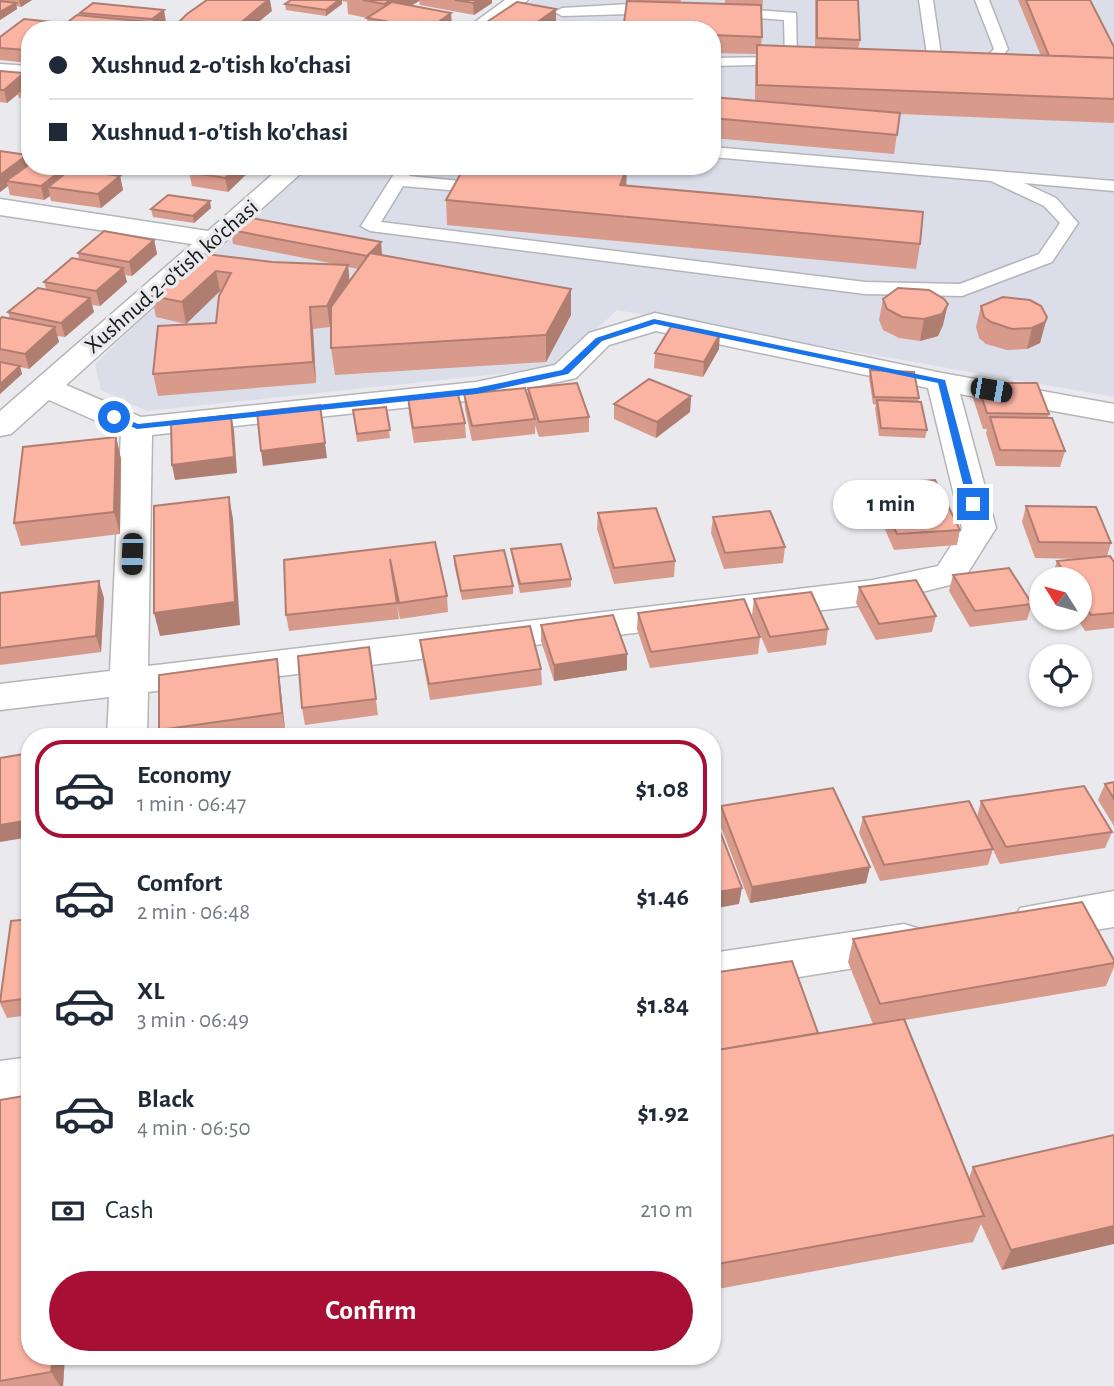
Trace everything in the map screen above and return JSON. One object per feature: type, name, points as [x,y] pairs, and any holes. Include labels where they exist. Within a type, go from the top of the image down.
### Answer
[{"type":"street","points":[[489,21],[520,2]]},
{"type":"street","points":[[0,70],[21,72]]},
{"type":"street","name":"Xushnud 2-o'tish ko'chasi","points":[[0,427],[287,175]]},
{"type":"street","points":[[0,207],[215,240]]},
{"type":"street","points":[[46,387],[137,427],[476,391],[565,372],[599,339],[654,322],[942,382],[1114,413]]},
{"type":"street","points":[[0,697],[873,592],[950,574],[979,528],[942,382]]},
{"type":"street","points":[[127,728],[137,427]]},
{"type":"street","points":[[993,928],[1114,909]]},
{"type":"street","points":[[721,971],[940,936]]},
{"type":"street","points":[[0,1083],[21,1080]]},
{"type":"lane","points":[[721,61],[799,61],[791,0]]},
{"type":"lane","points":[[926,0],[929,62],[977,64],[992,60],[1001,49],[982,0]]},
{"type":"lane","points":[[565,21],[556,11],[629,8],[682,10]]},
{"type":"lane","points":[[709,12],[791,16]]},
{"type":"lane","points":[[721,153],[1114,186]]},
{"type":"lane","points":[[401,175],[370,226],[865,288],[962,290],[1046,258],[1069,223],[1050,202],[995,176]]},
{"type":"lane","points":[[411,175],[460,186]]},
{"type":"shaded area","points":[[533,0],[1114,0],[1114,397],[617,310],[555,368],[146,411],[101,390],[95,364],[182,279],[301,175],[721,175],[721,21],[503,21]]},
{"type":"building","points":[[207,0],[268,0],[243,21],[180,21]]},
{"type":"building","points":[[291,0],[339,0],[326,10],[285,4]]},
{"type":"building","points":[[363,0],[391,0],[384,4]]},
{"type":"building","points":[[455,0],[478,0],[473,3]]},
{"type":"building","points":[[817,0],[858,0],[860,40],[817,38]]},
{"type":"building","points":[[1026,0],[1090,0],[1114,47],[1114,58],[1049,56]]},
{"type":"building","points":[[0,1],[16,3],[0,12]]},
{"type":"building","points":[[627,1],[761,5],[762,37],[721,35],[721,21],[624,21]]},
{"type":"building","points":[[392,2],[451,13],[440,21],[385,21],[367,18]]},
{"type":"building","points":[[517,2],[556,9],[539,21],[488,21]]},
{"type":"building","points":[[93,3],[164,10],[152,19],[80,13]]},
{"type":"building","points":[[77,15],[139,21],[69,21]]},
{"type":"building","points":[[21,21],[21,50],[0,48],[0,37]]},
{"type":"building","points":[[757,45],[1114,58],[1114,99],[757,85]]},
{"type":"building","points":[[0,71],[21,73],[4,90],[0,90]]},
{"type":"building","points":[[721,98],[900,113],[897,135],[721,119]]},
{"type":"building","points":[[0,151],[21,154],[21,159],[0,175]]},
{"type":"building","points":[[21,170],[21,175],[55,175],[41,186],[6,181]]},
{"type":"building","points":[[63,175],[120,176],[98,194],[48,187]]},
{"type":"building","points":[[207,175],[228,175],[225,178]]},
{"type":"building","points":[[460,175],[624,175],[620,185],[923,212],[920,244],[446,200]]},
{"type":"building","points":[[168,195],[210,201],[193,216],[151,209]]},
{"type":"building","points":[[246,217],[381,242],[367,256],[231,230]]},
{"type":"building","points":[[104,231],[154,240],[129,262],[78,253]]},
{"type":"building","points":[[197,253],[272,262],[348,265],[327,306],[310,307],[313,362],[153,374],[158,326],[216,323],[219,296],[231,273],[216,271],[182,302],[152,296]]},
{"type":"building","points":[[370,253],[571,289],[546,335],[331,348],[331,307]]},
{"type":"building","points":[[72,258],[123,268],[96,291],[44,282]]},
{"type":"building","points":[[38,288],[90,298],[61,323],[8,312]]},
{"type":"building","points":[[898,288],[929,290],[948,304],[942,314],[924,319],[902,317],[887,309],[883,299]]},
{"type":"building","points":[[1003,297],[1030,300],[1041,306],[1047,317],[1045,322],[1032,328],[1012,329],[991,322],[984,317],[981,306]]},
{"type":"building","points":[[2,317],[55,327],[25,354],[0,349]]},
{"type":"building","points":[[672,325],[720,334],[704,362],[655,353]]},
{"type":"building","points":[[0,362],[20,366],[0,384]]},
{"type":"building","points":[[870,370],[914,372],[919,398],[874,397]]},
{"type":"building","points":[[649,379],[691,396],[657,422],[614,404]]},
{"type":"building","points":[[577,383],[589,417],[539,422],[528,388]]},
{"type":"building","points":[[977,383],[1037,383],[1049,414],[987,413]]},
{"type":"building","points":[[525,388],[535,419],[472,426],[464,394]]},
{"type":"building","points":[[458,394],[465,423],[413,428],[408,398]]},
{"type":"building","points":[[877,400],[921,402],[927,430],[881,428]]},
{"type":"building","points":[[320,405],[325,443],[261,451],[257,412]]},
{"type":"building","points":[[386,407],[390,430],[357,434],[353,410]]},
{"type":"building","points":[[231,415],[234,457],[172,465],[171,422]]},
{"type":"building","points":[[990,417],[1052,418],[1065,451],[1000,450]]},
{"type":"building","points":[[116,437],[114,512],[14,523],[23,447]]},
{"type":"building","points":[[935,480],[960,530],[897,534],[874,484]]},
{"type":"building","points":[[229,497],[235,602],[154,613],[154,506]]},
{"type":"building","points":[[1026,506],[1096,507],[1111,543],[1039,542]]},
{"type":"building","points":[[656,508],[675,561],[614,568],[598,513]]},
{"type":"building","points":[[770,511],[785,547],[725,553],[713,517]]},
{"type":"building","points":[[435,542],[447,596],[399,603],[390,559],[397,603],[286,615],[284,560]]},
{"type":"building","points":[[561,544],[571,579],[520,584],[511,549]]},
{"type":"building","points":[[504,550],[513,586],[461,591],[454,556]]},
{"type":"building","points":[[1110,556],[1114,562],[1114,613],[1092,615],[1092,567],[1061,567],[1057,561]]},
{"type":"building","points":[[1009,568],[1029,599],[1029,604],[975,611],[953,575]]},
{"type":"building","points":[[916,580],[936,616],[879,624],[859,587]]},
{"type":"building","points":[[99,581],[96,636],[0,648],[0,593]]},
{"type":"building","points":[[811,592],[828,629],[770,637],[754,599]]},
{"type":"building","points":[[744,599],[760,637],[651,652],[638,613]]},
{"type":"building","points":[[613,615],[627,654],[554,665],[541,625]]},
{"type":"building","points":[[530,626],[541,669],[429,684],[420,640]]},
{"type":"building","points":[[369,647],[376,699],[302,708],[298,656]]},
{"type":"building","points":[[277,659],[282,713],[159,728],[159,675]]},
{"type":"building","points":[[21,754],[21,822],[0,825],[0,758]]},
{"type":"building","points":[[1114,782],[1114,799],[1105,784]]},
{"type":"building","points":[[1084,786],[1112,832],[1006,847],[981,801]]},
{"type":"building","points":[[833,788],[870,867],[752,887],[721,806]]},
{"type":"building","points":[[969,801],[993,849],[884,865],[863,817]]},
{"type":"building","points":[[721,834],[742,888],[721,892]]},
{"type":"building","points":[[1082,902],[1114,963],[880,1004],[853,939]]},
{"type":"building","points":[[21,920],[21,999],[0,1002],[11,921]]},
{"type":"building","points":[[792,961],[818,1033],[721,1049],[721,972]]},
{"type":"building","points":[[904,1019],[984,1216],[721,1263],[721,1050]]},
{"type":"building","points":[[21,1096],[21,1365],[52,1365],[51,1372],[0,1381],[0,1100]]},
{"type":"building","points":[[1114,1135],[1114,1226],[1011,1250],[973,1167]]},
{"type":"route","points":[[114,417],[137,427],[476,391],[565,372],[599,339],[654,322],[942,382],[973,504]]}]
